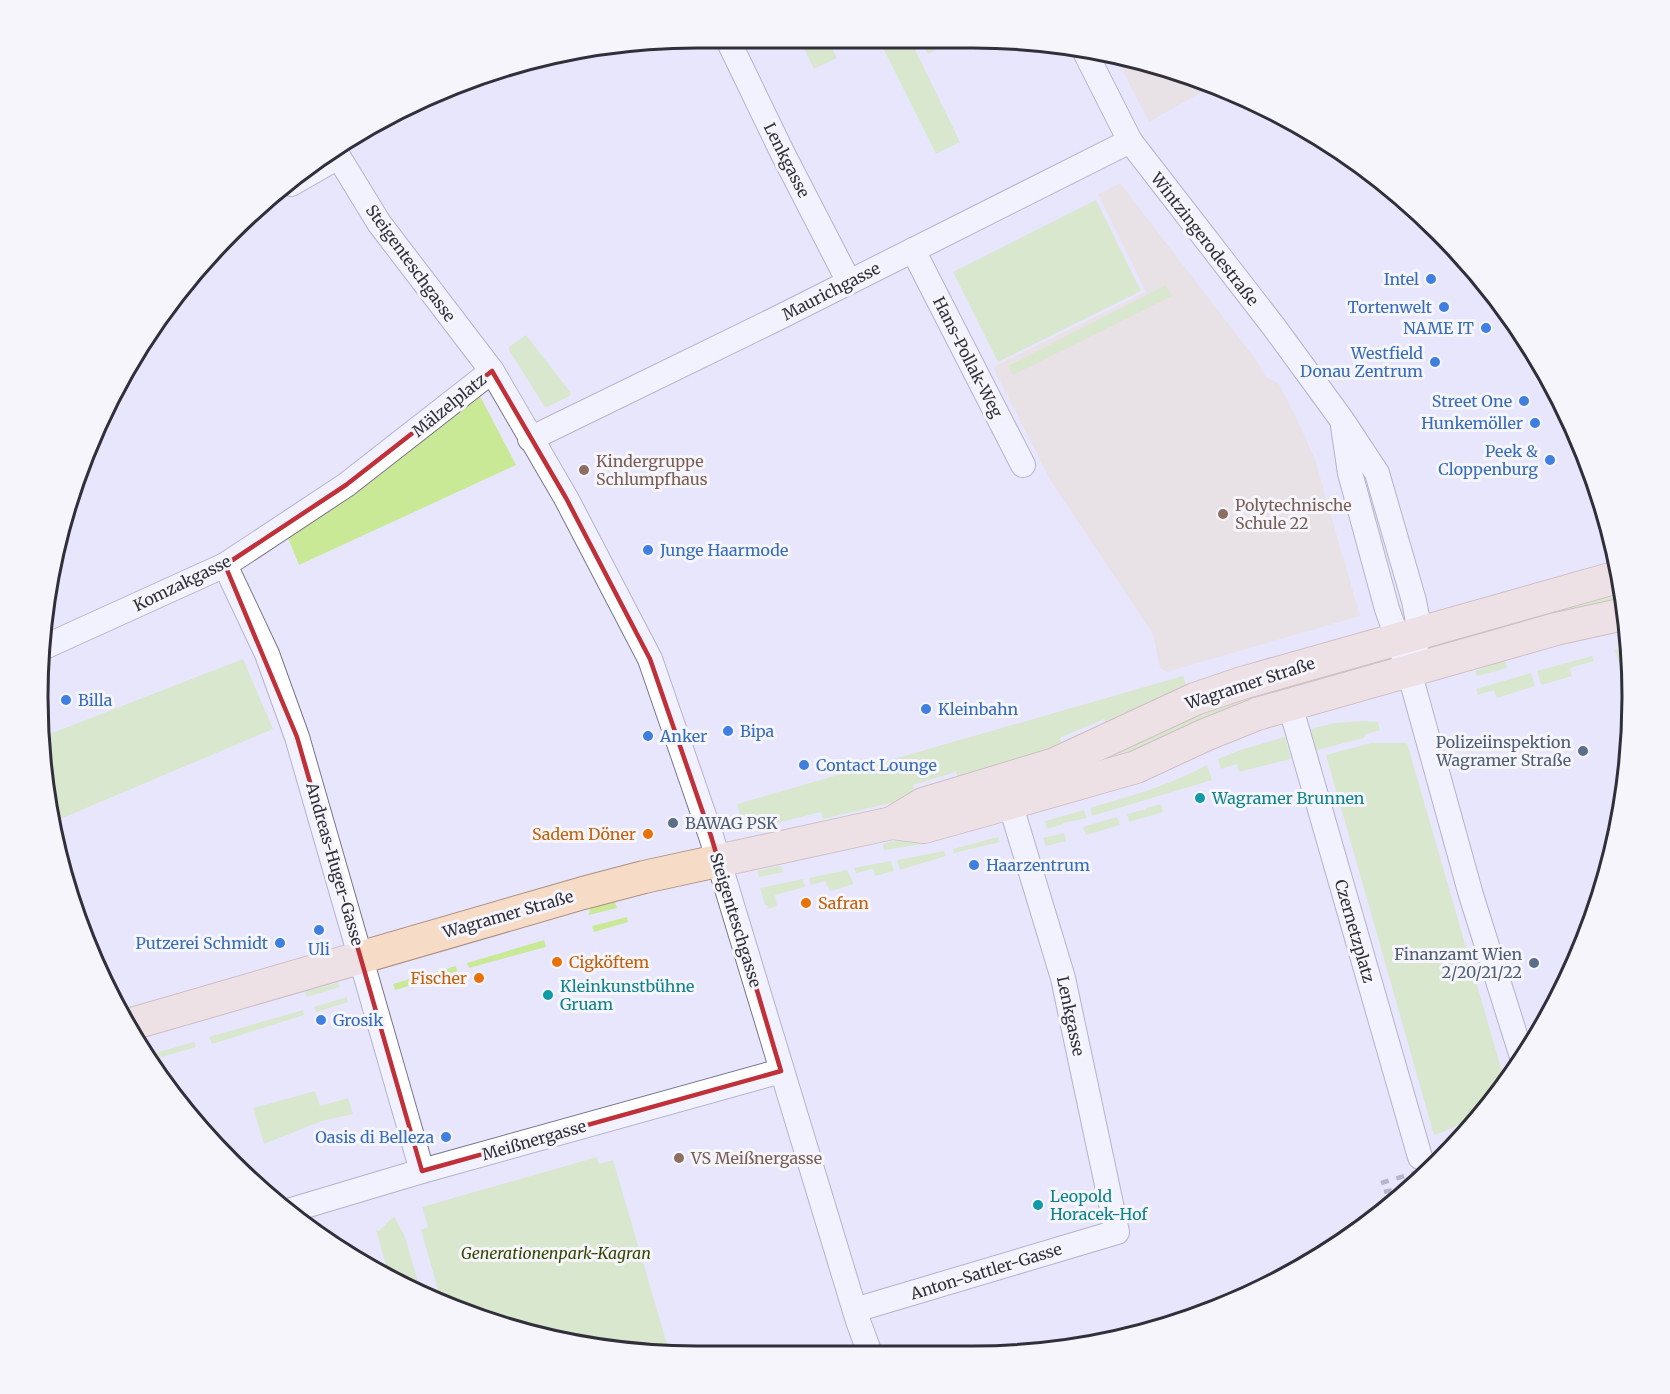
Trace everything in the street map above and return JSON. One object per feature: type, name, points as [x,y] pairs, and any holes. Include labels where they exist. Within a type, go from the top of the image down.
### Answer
[{"type":"main road","name":"Wagramer Straße","points":[[892,823],[923,804],[1054,764],[1195,699],[1242,683],[1611,579]]},
{"type":"main road","name":"Wagramer Straße","points":[[136,1023],[583,892],[892,823],[924,827],[1136,767],[1238,721],[1290,705],[1556,630],[1616,616]]},
{"type":"street","name":"Lenkgasse","points":[[731,48],[849,282]]},
{"type":"street","name":"Wintzingerodestraße","points":[[1088,58],[1130,141],[1274,327],[1342,420],[1350,473],[1408,635],[1409,671]]},
{"type":"street","name":"Maurichgasse","points":[[530,439],[1130,141]]},
{"type":"street","name":"Steigenteschgasse","points":[[337,156],[385,231],[492,371]]},
{"type":"street","name":"Hans-Pollak-Weg","points":[[913,250],[1023,465]]},
{"type":"street","name":"Mälzelplatz","points":[[376,464],[492,371],[566,498]]},
{"type":"street","name":"Komzakgasse","points":[[50,645],[225,565],[376,464]]},
{"type":"street","name":"Steigenteschgasse","points":[[566,498],[650,659],[719,860],[781,1071],[868,1346]]},
{"type":"street","name":"Andreas-Huger-Gasse","points":[[225,565],[267,654],[297,737],[422,1171]]},
{"type":"street","points":[[1409,671],[1471,895],[1519,1048]]},
{"type":"street","name":"Czernetzplatz","points":[[1290,705],[1420,1157]]},
{"type":"street","name":"Lenkgasse","points":[[1010,803],[1063,978],[1117,1232]]},
{"type":"street","name":"Meißnergasse","points":[[297,1208],[781,1071]]},
{"type":"street","name":"Anton-Sattler-Gasse","points":[[855,1310],[1117,1232]]},
{"type":"highlighted area","points":[[492,371],[566,498],[650,659],[711,836],[781,1071],[422,1171],[297,737],[225,565],[346,485]]},
{"type":"shaded area","points":[[1120,65],[1204,91],[1149,122]]},
{"type":"shaded area","points":[[1120,183],[1257,361],[1266,377],[1278,383],[1315,459],[1360,616],[1167,672],[1160,668],[1153,634],[1050,480],[993,367],[1146,292],[1098,194]]},
{"type":"green space","points":[[804,48],[832,48],[837,58],[814,69]]},
{"type":"green space","points":[[883,48],[914,48],[960,142],[936,154]]},
{"type":"green space","points":[[925,48],[940,48],[928,54]]},
{"type":"green space","points":[[1096,200],[1141,291],[998,362],[953,272]]},
{"type":"green space","points":[[1166,285],[1172,296],[1013,375],[1008,366]]},
{"type":"green space","points":[[526,335],[571,393],[570,396],[547,407],[544,406],[509,350],[509,347]]},
{"type":"green space","points":[[480,396],[516,465],[299,565],[286,533],[348,493]]},
{"type":"green space","points":[[1613,593],[1615,607],[1455,649],[1456,639]]},
{"type":"green space","points":[[1620,649],[1621,663],[1619,663],[1615,650]]},
{"type":"green space","points":[[1592,656],[1594,661],[1570,668],[1572,676],[1541,685],[1537,671]]},
{"type":"green space","points":[[1358,658],[1361,668],[1233,706],[1208,717],[1154,749],[1055,773],[1176,717]]},
{"type":"green space","points":[[243,659],[273,729],[59,819],[49,734]]},
{"type":"green space","points":[[1503,661],[1507,668],[1477,676],[1475,671]]},
{"type":"green space","points":[[1531,673],[1535,686],[1497,698],[1494,690],[1478,695],[1476,689]]},
{"type":"green space","points":[[1183,676],[1189,692],[1108,731],[1104,719],[1060,738],[1065,749],[960,784],[956,772],[913,785],[916,797],[823,819],[821,812],[745,831],[737,804]]},
{"type":"green space","points":[[1378,722],[1380,730],[1366,734],[1364,738],[1313,751],[1307,730],[1335,723]]},
{"type":"green space","points":[[1285,737],[1291,759],[1239,772],[1237,764],[1221,769],[1218,759]]},
{"type":"green space","points":[[1371,743],[1407,743],[1502,1073],[1465,1120],[1434,1135],[1326,755]]},
{"type":"green space","points":[[1207,765],[1212,780],[1092,816],[1090,808],[1165,784]]},
{"type":"green space","points":[[1161,804],[1163,812],[1129,822],[1127,814]]},
{"type":"green space","points":[[1084,810],[1087,818],[1047,829],[1045,821]]},
{"type":"green space","points":[[1117,817],[1120,825],[1086,835],[1083,827]]},
{"type":"green space","points":[[1064,833],[1066,841],[1046,846],[1043,838]]},
{"type":"green space","points":[[919,836],[923,844],[884,850],[883,844]]},
{"type":"green space","points":[[998,837],[1000,842],[954,853],[953,849]]},
{"type":"green space","points":[[944,851],[946,856],[900,870],[897,860]]},
{"type":"green space","points":[[891,861],[894,871],[875,876],[873,869],[856,873],[854,868]]},
{"type":"green space","points":[[780,866],[784,872],[759,877],[757,871]]},
{"type":"green space","points":[[847,870],[854,884],[830,891],[825,881],[811,885],[809,878]]},
{"type":"green space","points":[[803,879],[805,887],[775,895],[777,906],[768,909],[760,888]]},
{"type":"green space","points":[[615,902],[617,908],[589,915],[590,908]]},
{"type":"green space","points":[[627,917],[628,922],[594,932],[592,926]]},
{"type":"green space","points":[[544,940],[546,947],[469,968],[467,963]]},
{"type":"green space","points":[[456,966],[457,972],[395,990],[393,984]]},
{"type":"green space","points":[[338,983],[340,987],[307,997],[305,991]]},
{"type":"green space","points":[[347,997],[348,1002],[316,1012],[314,1007]]},
{"type":"green space","points":[[303,1010],[304,1015],[212,1044],[209,1037]]},
{"type":"green space","points":[[194,1042],[196,1047],[157,1058],[154,1053]]},
{"type":"green space","points":[[315,1091],[320,1106],[348,1098],[353,1114],[322,1121],[264,1144],[253,1108]]},
{"type":"green space","name":"Generationenpark-Kagran","points":[[597,1157],[599,1164],[613,1160],[667,1345],[570,1334],[488,1312],[439,1292],[421,1230],[428,1227],[422,1207]]},
{"type":"green space","points":[[394,1216],[405,1237],[418,1283],[386,1267],[376,1230],[379,1231]]},
{"type":"railway","points":[[1381,1183],[1413,1173]]},
{"type":"railway","points":[[1384,1192],[1396,1189]]},
{"type":"place","name":"Intel","points":[[1431,279]]},
{"type":"place","name":"Tortenwelt","points":[[1444,307]]},
{"type":"place","name":"NAME IT","points":[[1486,328]]},
{"type":"place","name":"Westfield Donau Zentrum","points":[[1435,362]]},
{"type":"place","name":"Street One","points":[[1524,401]]},
{"type":"place","name":"Hunkemöller","points":[[1535,423]]},
{"type":"place","name":"Peek & Cloppenburg","points":[[1550,460]]},
{"type":"place","name":"Kindergruppe Schlumpfhaus","points":[[584,470]]},
{"type":"place","name":"Polytechnische Schule 22","points":[[1223,514]]},
{"type":"place","name":"Junge Haarmode","points":[[648,550]]},
{"type":"place","name":"Billa","points":[[66,700]]},
{"type":"place","name":"Kleinbahn","points":[[926,709]]},
{"type":"place","name":"Bipa","points":[[728,731]]},
{"type":"place","name":"Anker","points":[[648,736]]},
{"type":"place","name":"Polizeiinspektion Wagramer Straße","points":[[1583,751]]},
{"type":"place","name":"Contact Lounge","points":[[804,765]]},
{"type":"place","name":"Wagramer Brunnen","points":[[1200,798]]},
{"type":"place","name":"BAWAG PSK","points":[[673,823]]},
{"type":"place","name":"Sadem Döner","points":[[648,834]]},
{"type":"place","name":"Haarzentrum","points":[[974,865]]},
{"type":"place","name":"Safran","points":[[806,903]]},
{"type":"place","name":"Uli","points":[[319,930]]},
{"type":"place","name":"Putzerei Schmidt","points":[[280,943]]},
{"type":"place","name":"Cigköftem","points":[[557,962]]},
{"type":"place","name":"Finanzamt Wien 2/20/21/22","points":[[1534,963]]},
{"type":"place","name":"Fischer","points":[[479,978]]},
{"type":"place","name":"Kleinkunstbühne Gruam","points":[[548,995]]},
{"type":"place","name":"Grosik","points":[[321,1020]]},
{"type":"place","name":"Oasis di Belleza","points":[[446,1137]]},
{"type":"place","name":"VS Meißnergasse","points":[[679,1158]]},
{"type":"place","name":"Leopold Horacek-Hof","points":[[1038,1205]]}]
